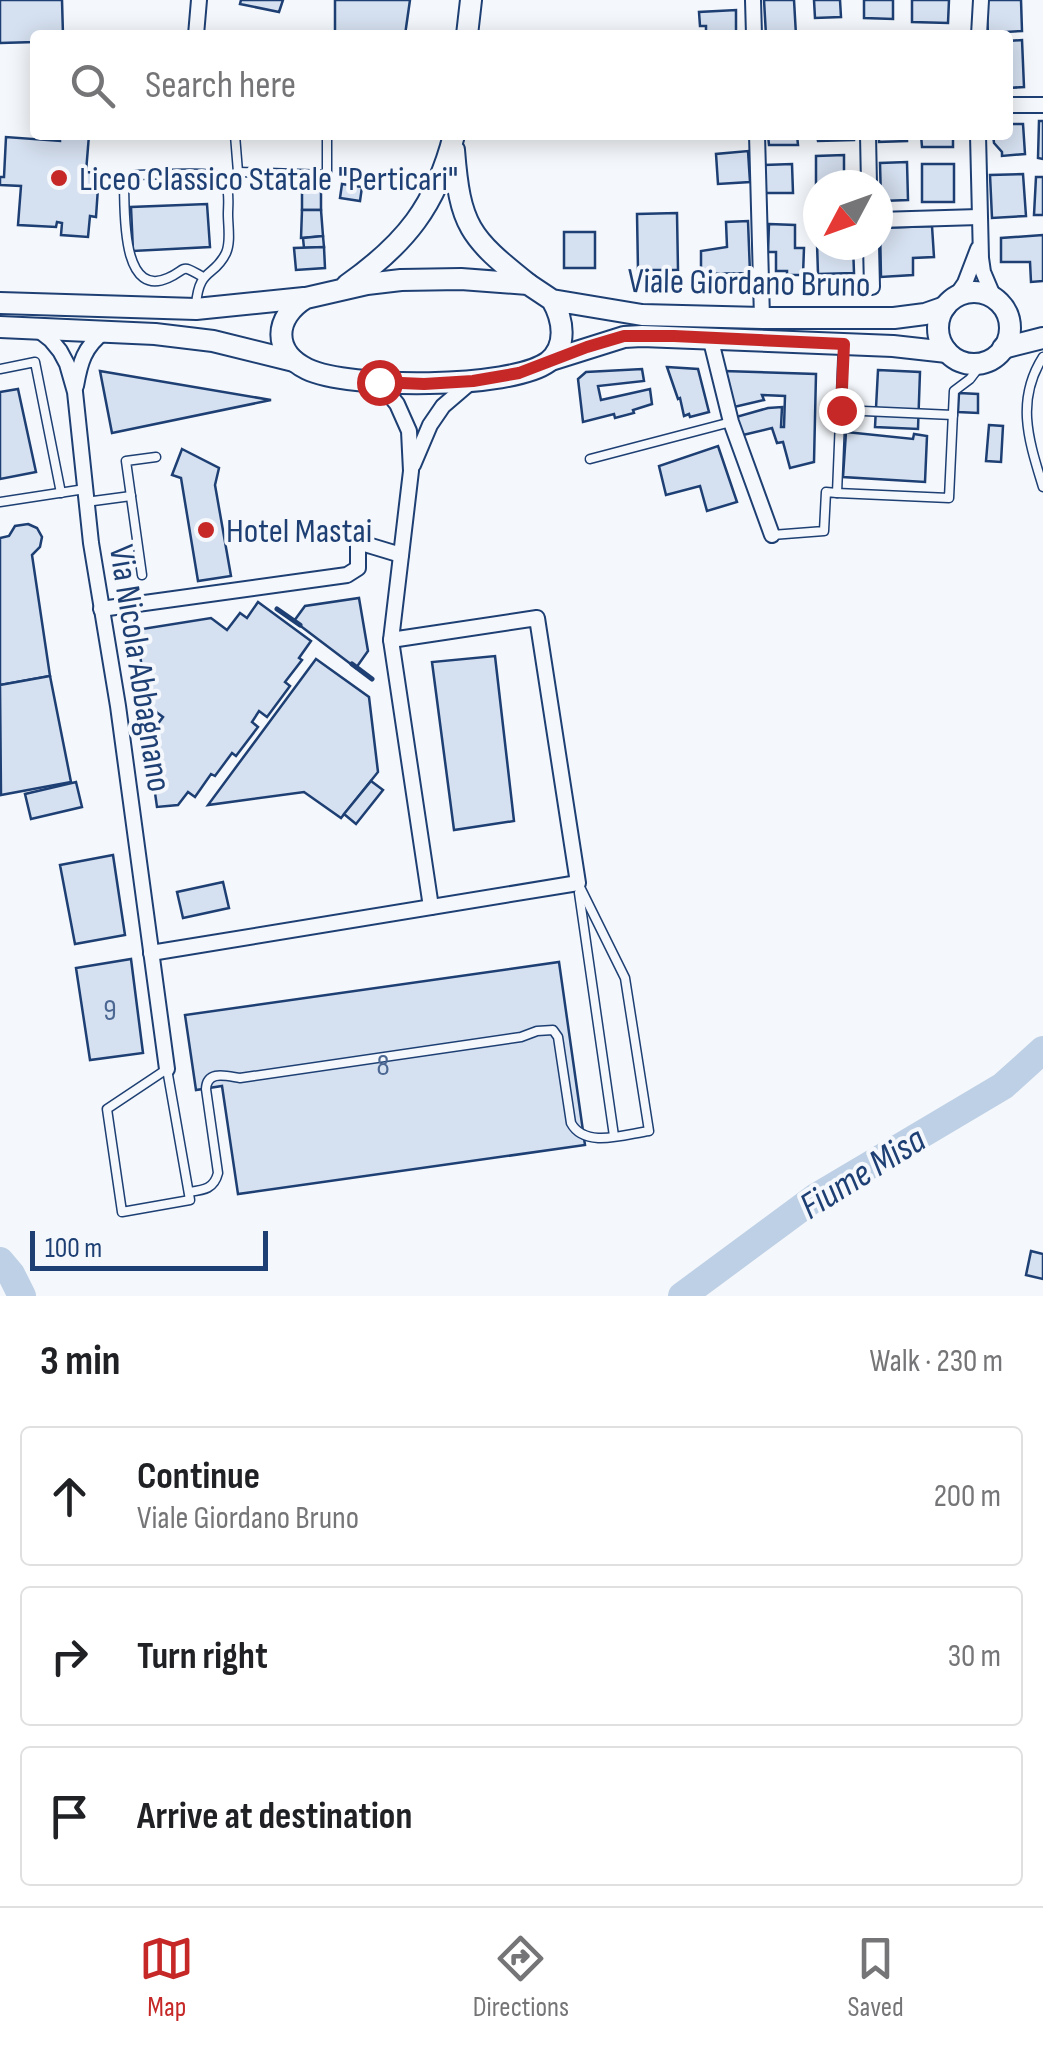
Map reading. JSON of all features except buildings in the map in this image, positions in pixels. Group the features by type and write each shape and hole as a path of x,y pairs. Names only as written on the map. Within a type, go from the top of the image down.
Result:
{"main road":[{"path":"468,30 471,0"},
{"path":"341,289 384,257 415,224 434,191 453,140"},
{"path":"454,140 458,195 465,219 485,248 528,284"},
{"name":"Viale Giordano Bruno","path":"0,304 196,308 306,298 400,280 528,284 552,300 642,315 894,318 925,314 951,302"},
{"path":"1001,306 1010,326 1004,348 994,357 964,362 948,352 938,330 940,318 951,302 976,292 1001,306 1043,330"},
{"path":"294,361 285,350 281,327 291,310 306,298"},
{"path":"551,360 562,329 560,313 552,300"},
{"name":"Viale Giordano Bruno","path":"0,327 155,334 212,341 294,361 316,373 424,384 519,373 624,336 710,337 948,352"},
{"path":"1004,348 1043,338"}],"street":[{"path":"196,30 199,0"},
{"path":"754,0 754,30"},
{"path":"980,30 981,0"},
{"path":"1013,105 1043,105"},
{"path":"757,140 762,318"},
{"path":"868,140 869,170"},
{"path":"978,140 983,272 1001,306"},
{"path":"893,220 979,217"},
{"path":"951,302 965,283 980,243"},
{"path":"871,260 872,287"},
{"name":"Via Nicola Abbagnano","path":"35,327 60,351 75,392 166,1069"},
{"name":"Via Nicola Abbagnano","path":"75,392 86,349 106,331"},
{"path":"710,337 732,422 772,535"},
{"path":"411,471 430,425 443,406 473,381"},
{"path":"379,382 397,404 408,431 411,471 391,640 431,908"},
{"path":"102,609 347,575 358,568 358,542 401,555"},
{"path":"151,953 578,884 538,618 391,640"}],"lane":[{"path":"228,192 238,172 235,140"},
{"path":"238,172 327,175 327,140"},
{"path":"196,308 197,289 203,276 223,258 229,246 228,192 224,183 214,174 128,178 124,186 128,254 133,266 152,280 170,278 180,269 188,268 203,276"},
{"path":"838,492 844,344"},
{"path":"1043,357 1029,386 1026,405 1028,432 1043,487"},
{"path":"0,368 36,362 61,492"},
{"path":"772,535 824,531 826,492 950,498 954,391 970,379 982,362"},
{"path":"841,410 953,415"},
{"path":"590,458 732,422"},
{"path":"142,575 126,462 156,457"},
{"path":"0,502 61,492 131,496"},
{"path":"578,884 614,1136"},
{"path":"189,1192 208,1189 218,1173 206,1089 211,1077 240,1078 521,1037 538,1030 553,1030 558,1037 574,1130 597,1138 650,1131 624,978 578,884"},
{"path":"166,1069 190,1200 122,1212 107,1109 166,1069"}],"waterway":[{"name":"Fiume Misa","path":"682,1296 816,1197 1003,1086 1043,1050"},
{"name":"Fiume Misa","path":"0,1261 22,1296"}],"wall":[{"path":"277,609 300,625"},
{"path":"352,664 372,679"}],"place":[{"name":"Liceo Classico Statale \"Perticari\"","path":"59,178"},
{"name":"Hotel Mastai","path":"206,530"}],"route":[{"path":"379,382 473,381 519,373 624,336 844,344 841,410"}]}
